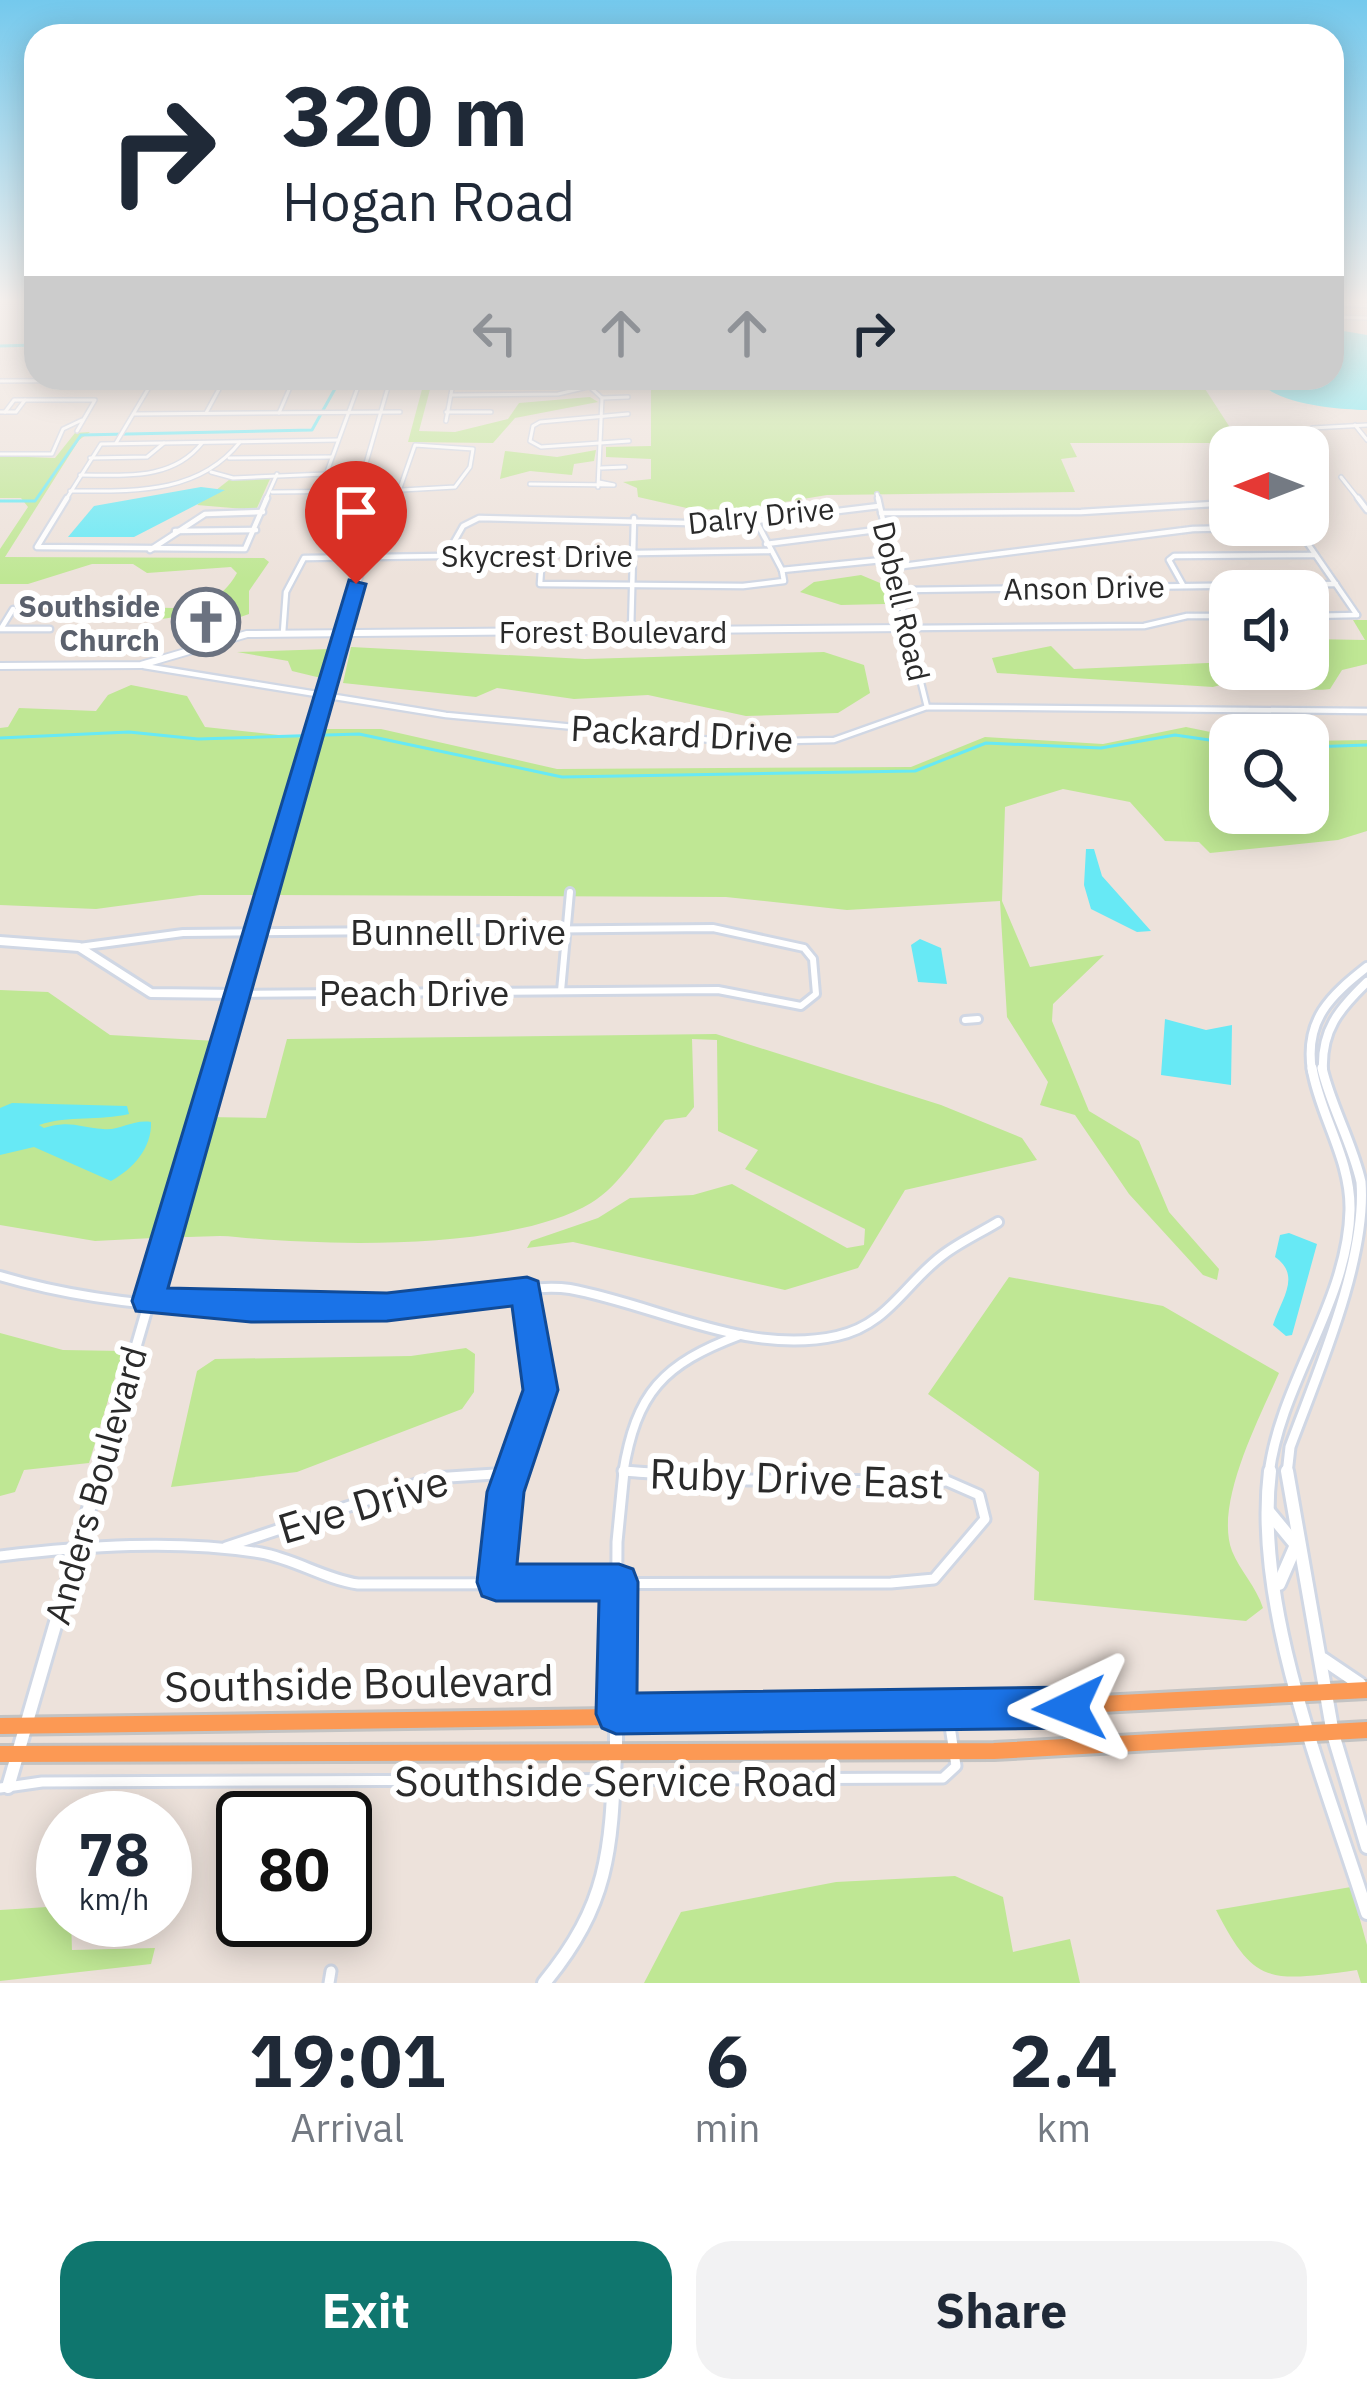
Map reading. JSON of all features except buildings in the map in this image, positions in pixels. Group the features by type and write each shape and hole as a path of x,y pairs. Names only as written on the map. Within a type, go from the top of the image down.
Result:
{"highway":[{"name":"Southside Boulevard","path":"0,1726 948,1712 1301,1696 1367,1688"},
{"name":"Southside Boulevard","path":"9,1754 954,1750 1367,1730"}],"street":[{"path":"116,442 145,394"},
{"path":"206,413 217,394"},
{"path":"279,413 287,394"},
{"path":"320,491 356,394"},
{"path":"358,491 387,394"},
{"path":"446,421 451,394 560,394"},
{"path":"597,394 602,398 628,398"},
{"path":"530,484 598,484 602,398"},
{"path":"2,412 16,412 25,400 95,400 77,431"},
{"path":"134,413 400,412"},
{"path":"446,412 491,412"},
{"path":"628,414 536,424 533,446 629,441"},
{"path":"0,454 52,454 63,429 85,418"},
{"path":"1355,425 1367,440"},
{"path":"1329,427 1367,425"},
{"path":"277,474 247,548 37,548 98,446 338,440"},
{"path":"70,491 142,490 209,472 229,458 240,442"},
{"path":"90,458 147,457 164,443"},
{"path":"80,475 163,470 192,457 202,443"},
{"path":"271,492 399,491 458,488 468,481 473,453 469,446 411,447 399,491"},
{"path":"229,458 332,457"},
{"path":"601,468 625,467"},
{"path":"209,472 240,478 326,474"},
{"path":"1341,476 1367,510"},
{"path":"1350,487 1367,487"},
{"name":"Anders Boulevard","path":"4,1788 9,1754 25,1726 380,491"},
{"name":"Dobell Road","path":"877,494 892,559 905,590 908,628 927,707"},
{"name":"Dalry Drive","path":"446,556 463,526 479,518 634,518 680,525 880,509 1081,512 1209,504"},
{"path":"150,550 173,531 218,512 262,512"},
{"path":"631,631 634,518"},
{"path":"542,555 540,584 747,586 784,581 756,520"},
{"name":"Skycrest Drive","path":"283,633 286,592 304,558 633,555 768,548 884,529"},
{"path":"895,567 1209,529"},
{"path":"173,531 256,530"},
{"path":"1309,546 1357,615 1329,616"},
{"path":"1183,586 1169,558 1315,555"},
{"path":"782,570 892,559"},
{"name":"Anson Drive","path":"905,590 1336,584"},
{"path":"0,629 13,609"},
{"name":"Forest Boulevard","path":"0,666 141,665 235,635 283,633 1144,626 1209,616"},
{"path":"0,629 50,628"},
{"name":"Packard Drive","path":"141,665 446,715 733,742 835,740 927,707 1367,711"},
{"path":"561,991 570,892"},
{"name":"Bunnell Drive","path":"79,946 169,934 724,929 804,948 812,956 814,976"},
{"name":"Peach Drive","path":"0,941 79,946 151,993 718,990 800,1006 815,998 814,976"},
{"path":"1367,967 1322,1007 1309,1041 1309,1075 1347,1174 1346,1232 1273,1443 1267,1510 1301,1696 1367,1913"},
{"path":"1367,982 1335,1013 1324,1039 1324,1076 1363,1173 1364,1239 1286,1469 1333,1734 1367,1847"},
{"path":"1322,1007 1335,1013"},
{"path":"965,1020 978,1019"},
{"path":"0,1276 73,1298 251,1308 398,1306 527,1290 578,1290 740,1335 817,1339 869,1325 902,1303 941,1256 998,1222"},
{"path":"1346,1232 1364,1239"},
{"path":"496,1582 510,1472 541,1390 527,1290"},
{"path":"544,1983 577,1947 599,1907 610,1871 623,1471 632,1420 652,1386 681,1361 740,1335"},
{"path":"1301,1360 1318,1367"},
{"name":"Ruby Drive East","path":"619,1582 928,1581 983,1525 984,1504 971,1488 947,1480 747,1480 623,1471"},
{"name":"Eve Drive","path":"217,1550 434,1478 510,1472"},
{"path":"1267,1510 1296,1545"},
{"path":"1278,1586 1296,1545"},
{"path":"0,1556 217,1550 268,1554 341,1582 619,1582"},
{"path":"1321,1656 1346,1679 1367,1688"},
{"path":"948,1712 954,1750"},
{"name":"Southside Service Road","path":"4,1788 42,1782 943,1778 953,1774 954,1750"}],"green space":[{"path":"421,394 429,394 419,431 455,432 508,419 519,403 590,397 598,402 515,418 493,443 408,442"},
{"path":"651,394 1208,394 1229,426 1209,426 1209,443 1070,443 1077,457 1061,459 1075,492 827,495 736,510 691,509 638,497 637,488 623,482 651,479 651,459 606,457 606,447 651,446"},
{"path":"90,432 79,440 5,557 264,558 269,562 249,591 249,614 229,621 201,611 161,619 161,612 141,611 137,619 127,619 115,610 99,615 54,614 71,603 93,600 171,608 196,605 219,595 237,573 231,567 147,573 133,564 92,564 28,584 0,584 0,549 28,507 21,498 0,498 0,456 55,458 75,433"},
{"path":"596,450 594,461 574,464 572,475 530,471 500,479 505,451 557,457"},
{"path":"270,479 256,510 197,505 229,480"},
{"path":"861,575 892,588 885,604 841,605 800,592 814,582"},
{"path":"1353,620 1367,620 1367,664 1342,670 1329,689 1329,639 1365,640"},
{"path":"1051,646 1074,669 1209,663 1209,687 997,673 992,658"},
{"path":"351,647 585,659 824,652 864,665 870,693 838,713 746,716 648,695 574,699 497,688 476,697 343,683"},
{"path":"330,649 321,678 292,671 288,661 237,652"},
{"path":"131,685 187,696 205,727 306,738 257,895 200,895 96,909 0,905 0,728 8,727 19,708 96,711 108,695"},
{"path":"1186,727 1209,732 1209,834 1329,834 1329,741 1367,740 1367,831 1338,840 1210,853 1199,842 1165,841 1130,802 1063,789 1005,807 1002,901 1030,967 1104,955 1053,1004 1052,1021 1089,1111 1139,1141 1169,1212 1219,1269 1217,1280 1203,1275 1129,1194 1075,1115 1040,1105 1048,1082 1007,1017 1000,901 847,910 726,897 275,895 324,729 381,729 557,769 911,767 985,737 1103,744"},
{"path":"0,990 48,992 110,1035 216,1041 153,1238 95,1241 0,1225"},
{"path":"716,1034 941,1105 1022,1138 1037,1160 905,1190 858,1268 785,1290 573,1242 527,1248 531,1241 598,1218 630,1198 693,1195 732,1184 847,1248 864,1245 865,1229 745,1169 758,1150 718,1131 717,1040 692,1039 694,1107 686,1117 665,1120 602,1196 556,1219 514,1230 418,1241 172,1236 205,1117 266,1118 287,1039"},
{"path":"1009,1277 1163,1306 1279,1373 1242,1460 1229,1509 1232,1551 1263,1608 1246,1621 1034,1600 1039,1472 928,1394"},
{"path":"0,1333 63,1350 123,1351 89,1463 24,1470 15,1492 0,1496"},
{"path":"466,1348 475,1354 474,1392 462,1409 297,1472 171,1487 197,1371 215,1359 411,1356"},
{"path":"955,1876 1003,1897 1013,1952 1070,1939 1080,1983 644,1983 681,1912 836,1882"},
{"path":"1351,1887 1367,1945 1367,1983 1361,1983 1357,1970 1302,1976 1267,1972 1241,1952 1216,1910"},
{"path":"36,1908 36,1947 155,1948 151,1964 0,1981 0,1910"}],"water":[{"path":"1277,394 1367,394 1367,410 1323,407"},
{"path":"201,487 225,490 134,537 68,537 94,506"},
{"path":"1086,849 1094,849 1102,876 1151,931 1137,932 1091,909 1084,885"},
{"path":"920,939 941,948 947,984 918,982 911,945"},
{"path":"1165,1019 1206,1030 1232,1025 1231,1085 1161,1075"},
{"path":"12,1103 127,1106 129,1114 39,1125 109,1129 151,1122 150,1132 140,1157 111,1181 34,1147 0,1155 0,1108"},
{"path":"1289,1233 1317,1244 1292,1335 1286,1336 1273,1325 1288,1280 1275,1257 1280,1235"}],"waterway":[{"path":"0,501 35,501 81,435 312,430 332,394"},
{"path":"0,738 129,732 198,739 359,734 562,777 915,771 986,743 1101,748 1175,735 1209,740"},
{"path":"1329,746 1367,745"}],"place":[{"name":"Southside Church","path":"206,622"}],"route":[{"path":"356,584 148,1301 206,1301 251,1308 387,1307 527,1290 541,1390 505,1492 496,1582 619,1582 616,1714 1070,1708"}]}
